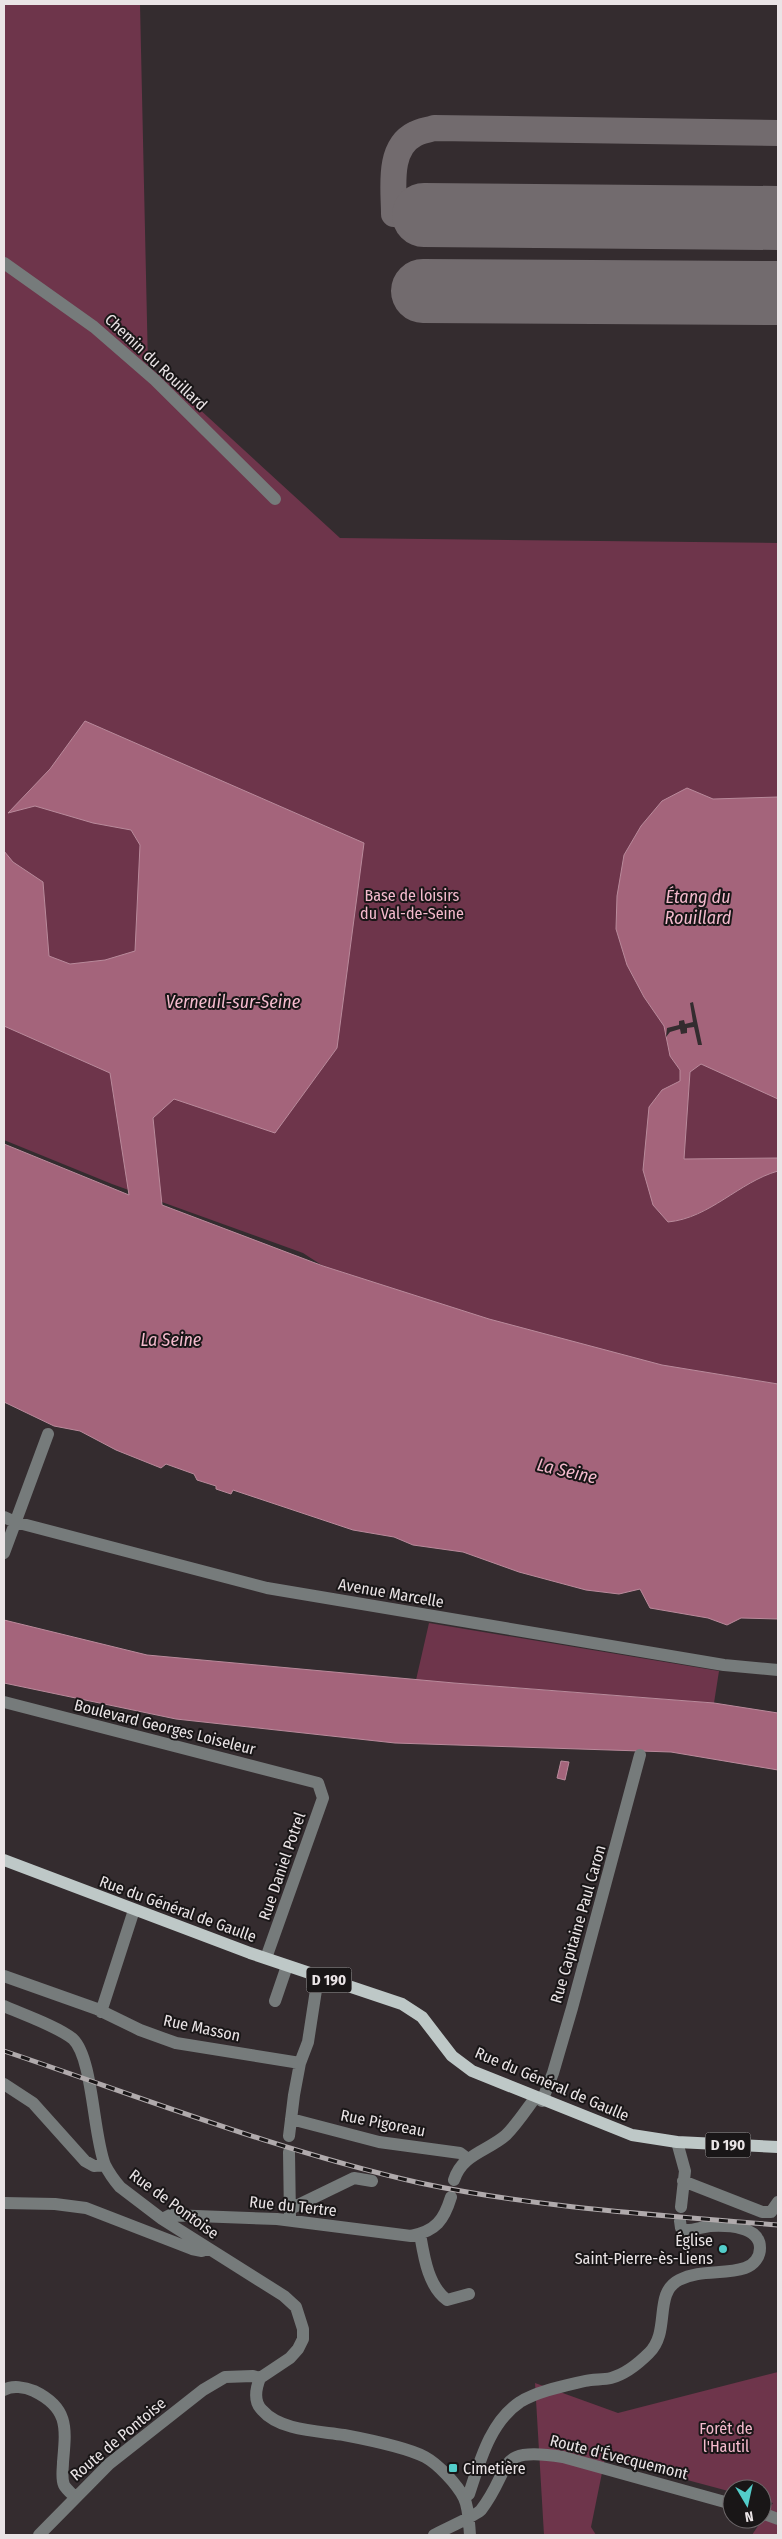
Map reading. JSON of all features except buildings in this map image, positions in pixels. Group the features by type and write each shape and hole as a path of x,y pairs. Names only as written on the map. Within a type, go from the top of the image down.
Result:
{"main road":[{"name":"Rue du Général de Gaulle","path":"4,1860 287,1966 402,2004 422,2017 452,2056 472,2071 632,2135 677,2142 778,2147"}],"street":[{"name":"Chemin du Rouillard","path":"4,263 101,332 155,380 275,499"},
{"path":"4,1553 9,1520 48,1434"},
{"name":"Avenue Marcelle","path":"9,1520 267,1588 695,1660 778,1670"},
{"name":"Boulevard Georges Loiseleur","path":"4,1702 318,1783"},
{"name":"Rue Capitaine Paul Caron","path":"539,2099 553,2073 640,1755"},
{"name":"Rue Daniel Potrel","path":"266,1958 323,1798 318,1783"},
{"path":"101,2012 134,1910"},
{"path":"275,2001 287,1966"},
{"name":"Rue Masson","path":"4,1976 101,2012 140,2030 176,2043 300,2063"},
{"path":"289,2136 300,2063 308,2042 318,1976"},
{"name":"Rue de Pontoise","path":"4,2006 68,2036 75,2042 82,2054 105,2165 120,2187 162,2219 284,2296 296,2307 301,2318 303,2339 298,2350 290,2358 260,2378"},
{"path":"4,2084 33,2104 85,2161 94,2166 105,2165"},
{"path":"454,2180 458,2169 468,2159 505,2135 539,2099"},
{"name":"Rue Pigoreau","path":"291,2119 379,2142 460,2153 468,2159"},
{"path":"677,2142 685,2171 681,2207"},
{"path":"289,2152 290,2215 354,2178 372,2182"},
{"path":"683,2181 762,2212 772,2212 778,2202"},
{"path":"451,2197 440,2223 420,2234 424,2260 438,2293 447,2300 470,2294"},
{"path":"4,2203 86,2208 192,2249 202,2251 207,2249"},
{"name":"Rue du Tertre","path":"162,2219 170,2216 290,2215 399,2235 420,2234"},
{"path":"464,2498 470,2494 489,2438 519,2403 532,2396 587,2381 611,2378 628,2371 656,2347 662,2331 665,2292 670,2286 687,2276 746,2268 757,2260 760,2247 759,2241 752,2232 735,2227 710,2226 684,2230 681,2228 680,2221"},
{"name":"Route de Pontoise","path":"39,2535 116,2458 203,2390 225,2377 253,2376 260,2378"},
{"path":"260,2378 256,2389 256,2399 261,2409 273,2419 299,2428 346,2436 425,2457 441,2470 464,2498 470,2535"},
{"path":"4,2390 10,2387 29,2389 46,2397 57,2408 64,2421 62,2474 64,2485 75,2497"},
{"name":"Route d'Évecquemont","path":"434,2535 481,2511 506,2464 518,2456 537,2453 563,2457 722,2501"}],"green space":[{"name":"Base de loisirs du Val-de-Seine","path":"4,4 140,4 148,366 173,385 340,538 778,543 778,1384 598,1356 323,1266 303,1253 112,1184 4,1140"},
{"path":"429,1623 719,1671 714,1703 416,1680"},
{"name":"Forêt de l'Hautil","path":"778,2372 778,2535 752,2535 756,2529 772,2529 772,2479 722,2479 722,2489 605,2458 591,2527 596,2535 544,2535 535,2383 618,2413"}],"water":[{"name":"La Seine","path":"85,721 364,843 337,1048 275,1133 174,1099 153,1118 162,1205 323,1266 489,1319 662,1365 778,1384 778,1619 741,1618 727,1625 708,1618 650,1608 640,1589 619,1594 586,1590 519,1572 463,1552 413,1545 394,1537 353,1530 233,1490 231,1494 216,1489 216,1486 197,1480 194,1474 166,1464 161,1468 116,1450 80,1431 54,1426 4,1402 4,1144 129,1195 110,1073 4,1026 4,851 13,862 43,882 49,956 70,964 105,960 135,951 140,845 131,830 93,823 35,806 8,813 50,769"},
{"name":"Étang du Rouillard","path":"687,788 713,799 778,797 778,1099 701,1064 690,1072 684,1159 778,1158 778,1171 750,1183 697,1214 668,1222 653,1205 643,1170 649,1107 662,1090 680,1081 680,1070 670,1056 664,1026 644,997 627,965 616,929 617,896 624,855 641,826 662,801"},
{"path":"4,1620 147,1655 454,1683 714,1703 778,1713 778,1770 671,1752 395,1743 176,1719 4,1683"},
{"path":"561,1761 569,1762 565,1780 557,1778"}],"pier":[{"path":"693,1002 702,1045 698,1045 694,1027 687,1028 687,1033 681,1034 680,1029 670,1032 666,1037 667,1028 679,1025 679,1021 684,1020 685,1024 693,1022 690,1003"}],"taxiway":[{"path":"424,215 394,214 394,170 396,159 406,140 417,133 434,128 778,133"}],"runway":[{"path":"424,215 778,218"},
{"path":"423,291 778,293"}],"railway":[{"path":"4,2051 262,2139 367,2170 420,2183 464,2192 554,2205 778,2225"}],"place":[{"name":"Église Saint-Pierre-ès-Liens","path":"723,2249"},
{"name":"Cimetière","path":"453,2468"}],"water label":[{"name":"Verneuil-sur-Seine","path":"233,1002"}]}
